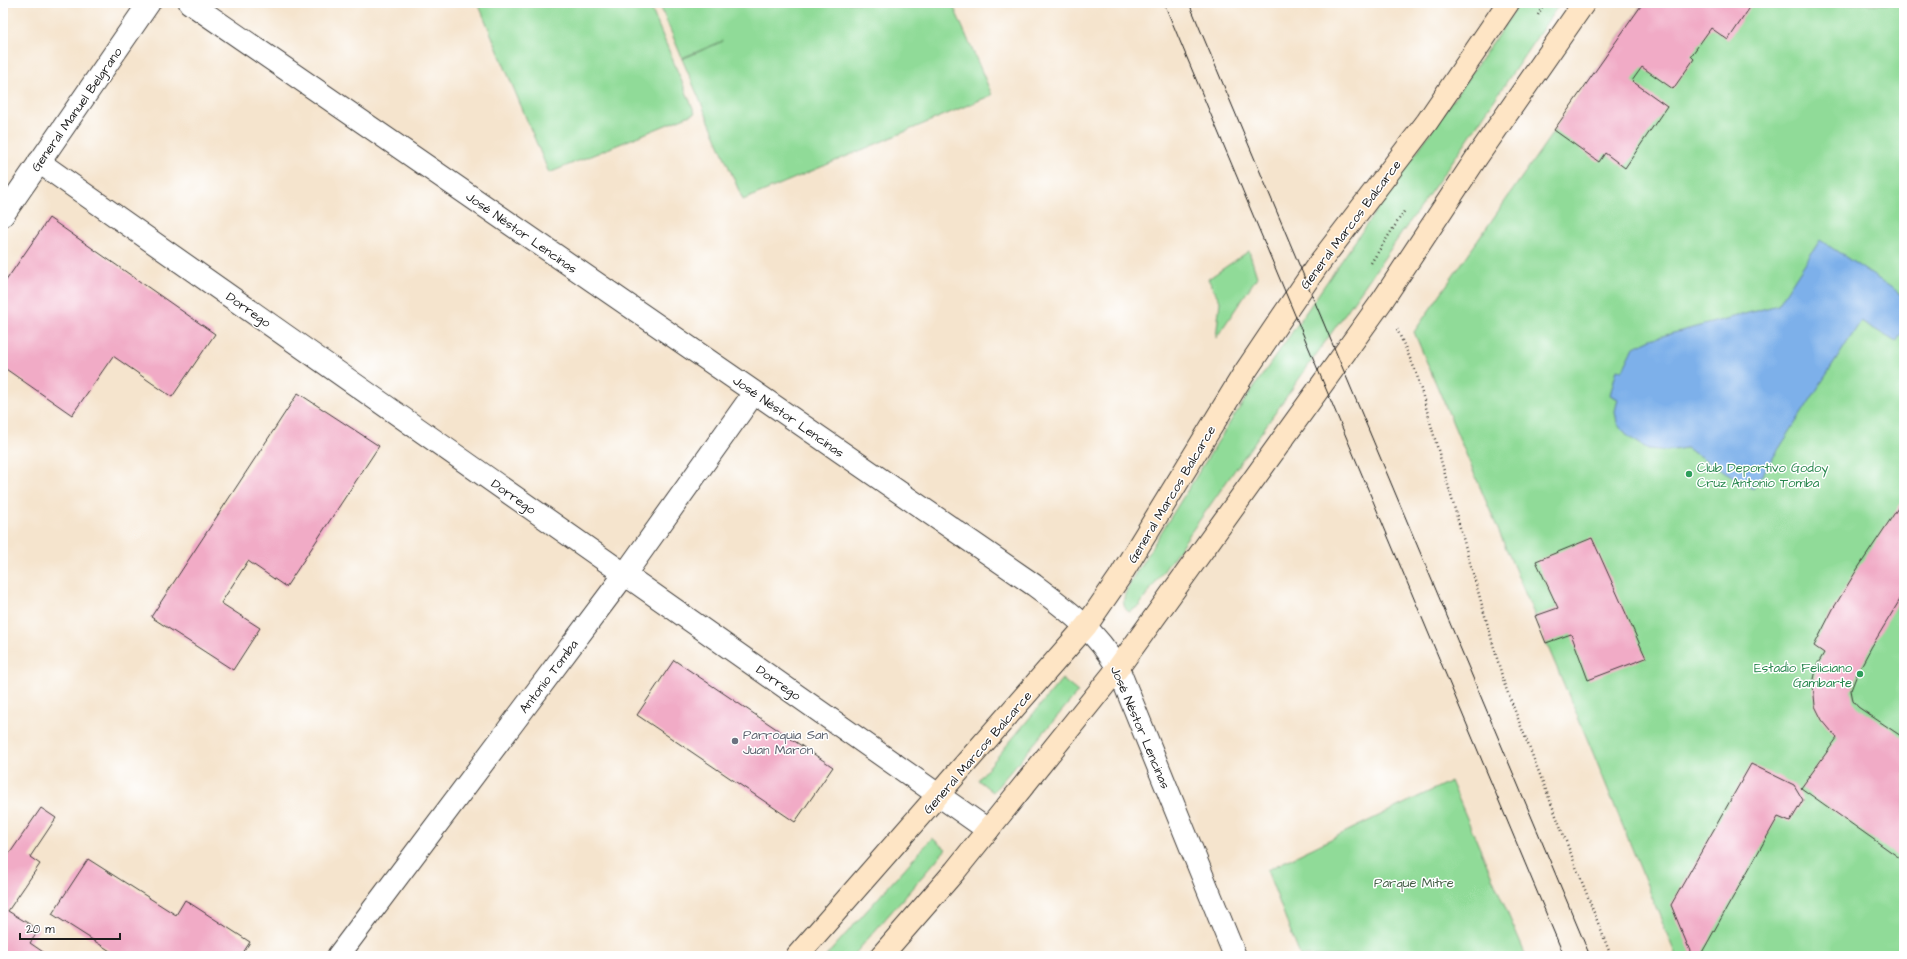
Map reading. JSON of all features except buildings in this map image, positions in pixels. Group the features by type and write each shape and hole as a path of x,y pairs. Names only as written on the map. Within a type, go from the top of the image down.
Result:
{"main road":[{"name":"General Marcos Balcarce","path":"798,956 1086,626 1119,578 1243,375 1280,320 1317,266 1426,122 1508,3"},
{"path":"881,956 988,830 1118,668 1382,301 1477,157 1584,3"}],"street":[{"name":"General Manuel Belgrano","path":"3,215 149,3"},
{"name":"José Néstor Lencinas","path":"190,3 217,20 754,393 1034,585 1086,626 1104,646 1118,668 1235,956"},
{"name":"Dorrego","path":"39,162 988,830"},
{"name":"Antonio Tomba","path":"338,956 625,574 754,393"}],"path":[{"path":"1535,22 1544,3"},
{"path":"1408,205 1373,257 1368,275 1406,347 1416,372 1504,684 1610,956"}],"green space":[{"path":"478,3 649,3 695,113 549,173"},
{"path":"659,3 952,3 992,95 743,200 682,59 723,41 682,58"},
{"path":"1520,3 1560,3 1461,149 1139,606 1129,612 1125,608 1124,604 1127,588 1234,416"},
{"name":"Club Deportivo Godoy Cruz Antonio Tomba","path":"1643,3 1904,4 1904,956 1676,956 1591,748 1414,332"},
{"path":"1249,251 1257,277 1216,338 1220,301 1208,279"},
{"path":"1062,679 1078,692 993,792 978,780"},
{"name":"Parque Mitre","path":"1451,781 1526,956 1300,956 1267,870"},
{"path":"932,838 946,849 853,956 826,956"}],"water":[{"path":"1820,240 1904,296 1904,330 1896,342 1861,321 1753,489 1686,448 1667,451 1648,449 1629,437 1617,423 1615,411 1618,399 1610,395 1617,369 1623,370 1634,347 1651,339 1778,305"}],"tram line":[{"path":"1164,3 1564,956"},
{"path":"1189,3 1590,956"}],"place":[{"name":"Club Deportivo Godoy Cruz Antonio Tomba","path":"1689,474"},
{"name":"Estadio Feliciano Gambarte","path":"1860,674"},
{"name":"Parroquia San Juan Maron","path":"735,741"}]}
